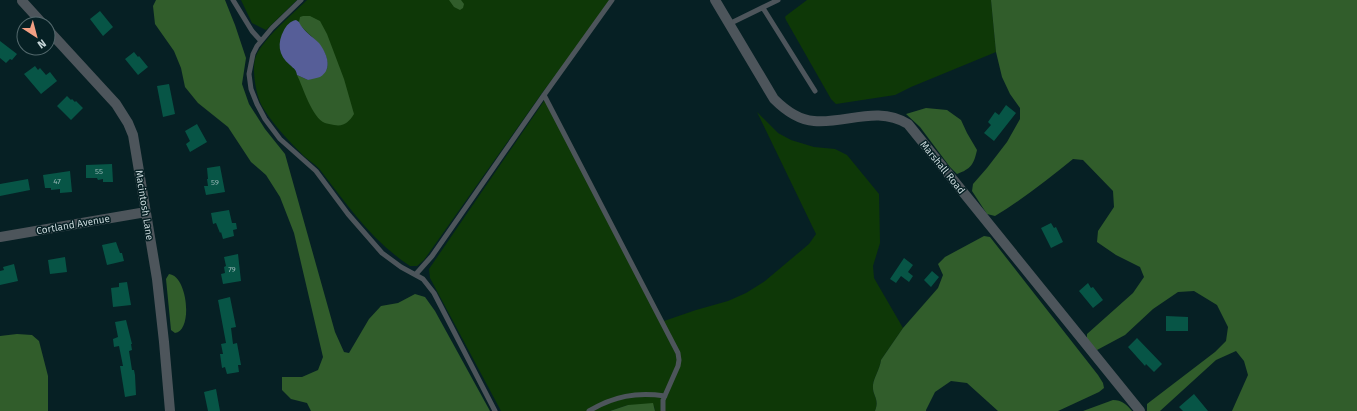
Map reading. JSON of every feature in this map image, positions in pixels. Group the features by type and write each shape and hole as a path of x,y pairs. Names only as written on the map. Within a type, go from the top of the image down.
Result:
{"street":[{"name":"Marshall Road","path":"715,0 774,99 784,109 797,116 812,121 885,115 900,119 908,124 1140,411"},
{"path":"22,1 36,16"},
{"name":"Macintosh Lane","path":"56,39 116,104 128,123 136,147 157,279 170,411"},
{"name":"Cortland Avenue","path":"0,237 146,212"}],"lane":[{"path":"233,0 260,41"},
{"path":"301,0 260,41 253,54 249,74 251,89 257,104 265,119 280,140 316,171 348,214 382,253 400,268 416,274 424,279 431,288 495,411"},
{"path":"416,274 432,256 612,0"},
{"path":"729,24 778,0"},
{"path":"763,8 815,91"},
{"path":"544,95 678,353 678,366 663,400 663,411"},
{"path":"589,411 611,400 632,394 665,396"}],"green space":[{"path":"156,0 225,0 246,58 242,84 249,104 265,129 285,154 335,332 344,352 349,353 369,319 381,306 398,303 415,294 425,297 435,311 490,411 311,411 307,403 291,399 282,390 282,377 302,377 318,370 323,357 294,233 280,197 266,175 251,162 228,127 198,103 185,87 181,68 174,51 155,24 153,6"},
{"path":"241,0 297,0 266,30 252,23"},
{"path":"307,0 612,0 542,93 424,260 417,266 410,266 384,246 361,222 319,169 280,131 262,106 258,96 255,83 254,64 258,52 270,36"},
{"path":"449,0 461,0 464,4 463,8 460,10 454,7"},
{"path":"807,0 991,0 996,52 895,95 836,104 831,99 785,17"},
{"path":"991,0 1357,0 1357,411 1232,411 1248,375 1244,361 1236,351 1216,360 1160,411 1147,411 1147,404 1215,352 1226,341 1228,327 1217,305 1194,291 1178,292 1153,309 1125,335 1097,350 1087,340 1087,334 1133,293 1144,277 1140,267 1116,255 1097,242 1098,231 1114,207 1113,191 1083,160 1073,159 1035,189 995,216 987,214 972,191 973,184 1007,142 1020,119 1020,108 1010,94 1002,77 996,52"},
{"path":"310,16 320,21 327,34 344,79 354,114 348,122 343,125 334,125 320,120 308,102 297,75 308,80 327,69 326,56 323,50 300,25 300,17"},
{"path":"546,98 664,321 728,301 746,293 765,281 809,244 816,234 757,112 778,133 791,140 814,147 835,149 847,155 879,194 880,243 873,266 874,278 903,328 881,360 873,385 877,403 875,411 655,411 654,406 628,405 610,411 501,411 430,278 429,269"},
{"path":"926,108 947,110 961,120 977,150 975,159 969,168 957,174 920,127 906,114"},
{"path":"984,236 990,237 1098,375 1104,388 1099,392 1058,411 998,411 967,383 951,381 935,392 926,411 875,411 877,403 873,385 881,360 903,328 938,288 943,275 938,264 945,257"},
{"path":"169,274 175,277 180,284 184,293 186,304 184,323 181,330 175,333 171,330 166,279"},
{"path":"17,334 32,335 39,341 48,376 48,411 0,411 0,336"},
{"path":"1113,400 1124,403 1132,411 1083,411"},
{"path":"653,403 655,411 610,411 628,405"}],"water":[{"path":"296,20 305,31 319,43 324,51 328,65 327,70 320,77 308,80 297,75 295,70 286,61 281,53 280,40 285,28 292,21"}],"building":[{"path":"100,11 113,27 103,36 90,19"},
{"path":"0,41 16,53 16,55 12,60 10,59 6,63 0,58"},
{"path":"134,52 148,67 138,75 125,59"},
{"path":"35,66 38,70 40,68 46,75 50,72 57,81 41,94 24,74"},
{"path":"169,84 175,114 163,117 157,86"},
{"path":"67,96 71,100 76,101 83,108 71,120 57,106"},
{"path":"1006,105 1016,113 994,141 984,133 991,125 988,122 995,112 999,115"},
{"path":"197,124 207,142 190,152 186,144 190,141 185,131"},
{"path":"112,164 113,182 103,182 103,179 98,180 97,178 86,178 86,165"},
{"path":"220,166 225,192 206,195 204,186 208,186 207,168"},
{"path":"70,171 72,192 60,193 60,189 51,190 51,188 45,188 43,175"},
{"path":"28,179 30,190 0,196 0,184"},
{"path":"229,210 232,223 236,223 237,229 233,230 234,236 223,239 216,223 213,224 211,213"},
{"path":"1051,223 1054,228 1056,227 1063,242 1051,248 1041,228"},
{"path":"116,242 120,253 122,253 124,261 107,265 102,245"},
{"path":"238,254 241,281 223,284 221,274 225,273 224,267 226,266 224,257"},
{"path":"65,257 67,272 50,274 48,260"},
{"path":"904,258 913,265 908,272 913,276 909,282 901,276 896,283 890,279"},
{"path":"14,264 18,281 0,285 0,271 4,270 3,267"},
{"path":"932,271 939,277 931,287 924,280"},
{"path":"127,282 131,305 113,307 111,288 119,287 119,283"},
{"path":"1088,283 1103,300 1093,308 1079,291"},
{"path":"230,297 236,327 231,328 233,344 237,343 241,365 238,365 239,372 227,374 225,367 222,368 220,354 223,354 221,344 226,343 218,300"},
{"path":"1166,316 1188,317 1188,331 1166,331"},
{"path":"126,320 132,344 132,350 129,351 132,370 134,370 135,375 136,395 125,397 120,366 123,366 119,346 114,347 113,339 118,337 115,322"},
{"path":"1137,338 1162,364 1154,372 1146,364 1145,366 1128,347"},
{"path":"216,389 220,411 208,411 204,392"},
{"path":"1194,394 1208,411 1183,411 1179,407"}]}
